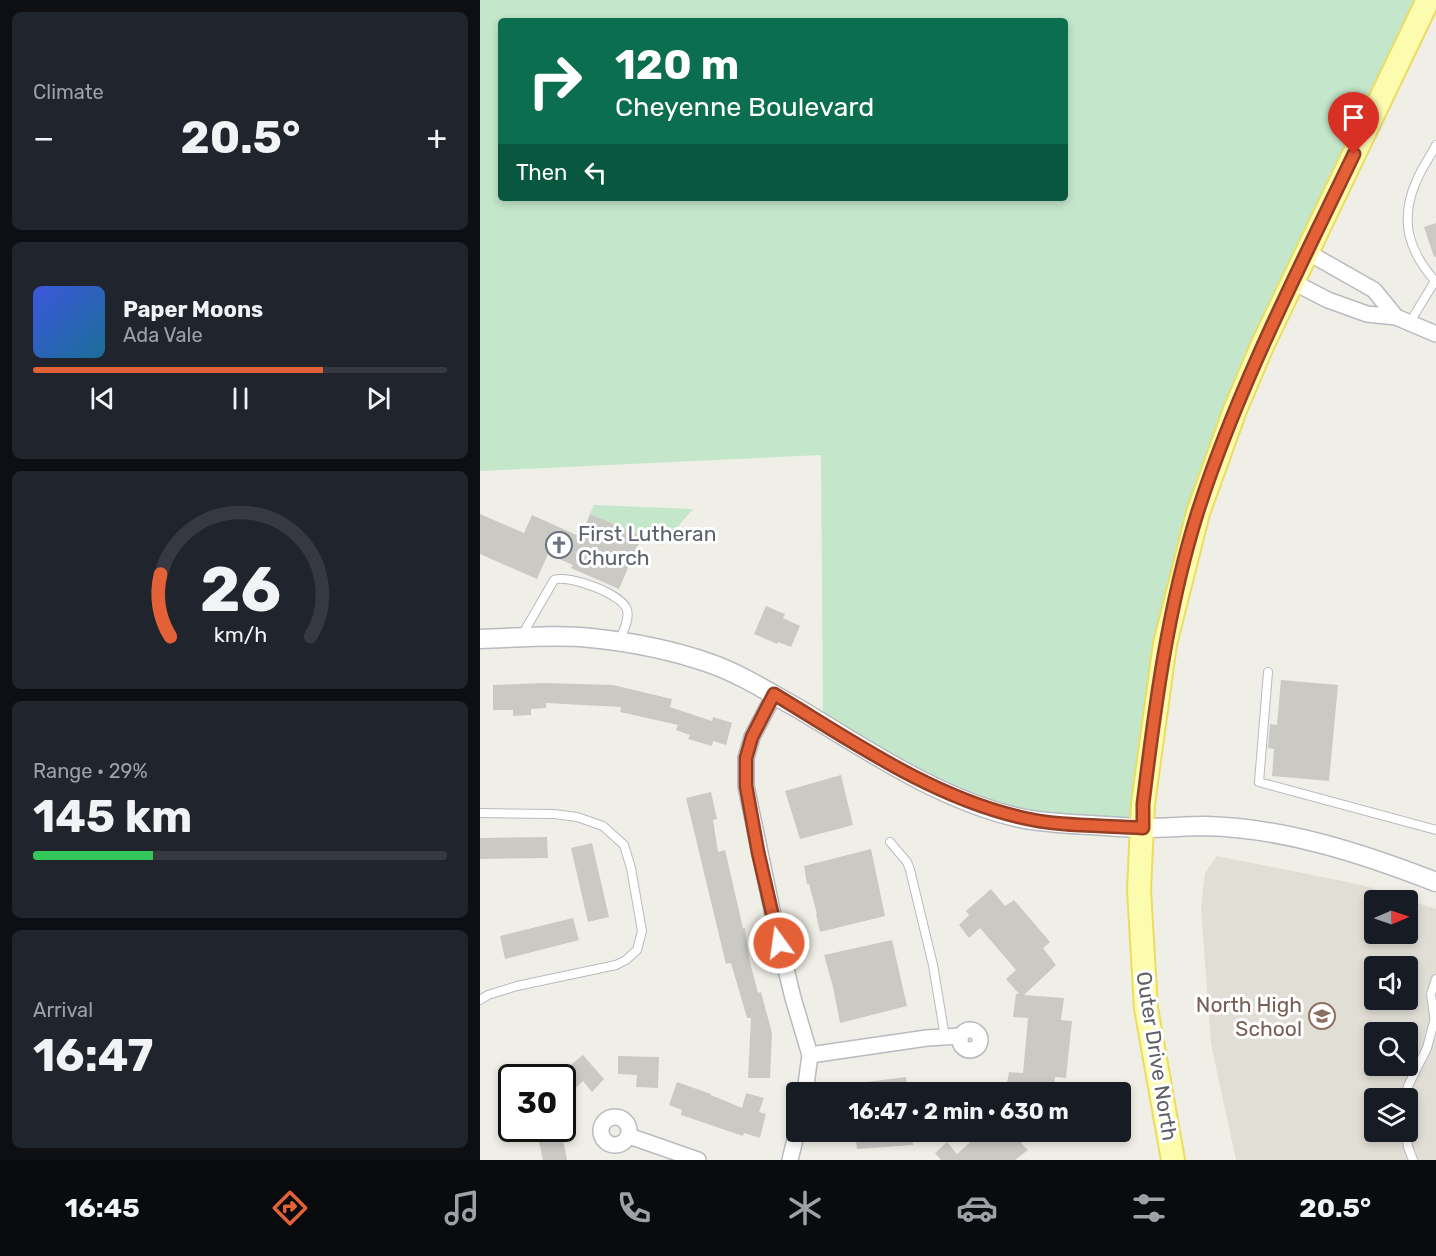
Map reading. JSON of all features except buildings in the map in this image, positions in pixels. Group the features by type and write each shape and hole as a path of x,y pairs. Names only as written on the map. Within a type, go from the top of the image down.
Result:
{"main road":[{"name":"Outer Drive North","path":"1173,1160 1146,1008 1139,890 1143,804 1165,644 1198,513 1235,410 1263,344 1428,0"}],"street":[{"path":"1307,252 1374,290 1403,319"},
{"path":"1293,282 1328,300 1367,314 1403,319 1435,330"},
{"path":"480,639 588,638 620,642 710,663 754,683 943,791 1020,818 1055,824 1143,828 1206,826 1284,836 1391,864 1436,882"},
{"path":"774,694 752,737 746,758 746,786 775,924 810,1055 806,1082"},
{"path":"810,1055 953,1036"},
{"path":"628,1136 699,1160"},
{"path":"790,1160 794,1142"}],"lane":[{"path":"1403,319 1435,282 1414,249 1406,227 1407,206 1416,182 1436,145"},
{"path":"520,638 554,580 565,577 614,595 623,604 627,609 627,618 620,642"},
{"path":"1268,672 1259,782 1436,830"},
{"path":"480,813 554,814 603,826 624,845 631,868 642,931 636,950 626,960 616,965 517,986 488,995 480,1000"},
{"path":"890,842 907,862 910,870 953,1036"},
{"path":"1408,1088 1427,1048 1435,1015 1431,994 1436,979"},
{"path":"1407,1142 1413,1160"}],"shaded area":[{"name":"North High School","path":"1217,856 1377,890 1364,890 1364,944 1418,944 1418,903 1436,909 1436,1160 1236,1160 1211,1044 1201,908 1205,873"}],"green space":[{"path":"480,0 1426,0 1209,470 1138,823 1058,817 1001,805 939,781 823,714 821,455 480,471"},
{"path":"594,505 693,509 662,545 590,514"}],"place":[{"name":"First Lutheran Church","path":"559,545"},
{"name":"North High School","path":"1322,1016"}],"route":[{"path":"779,943 758,852 746,786 746,758 752,737 774,694 943,791 989,809 1020,818 1055,824 1143,828 1143,804 1165,644 1198,513 1217,456 1263,344 1354,154"}]}
